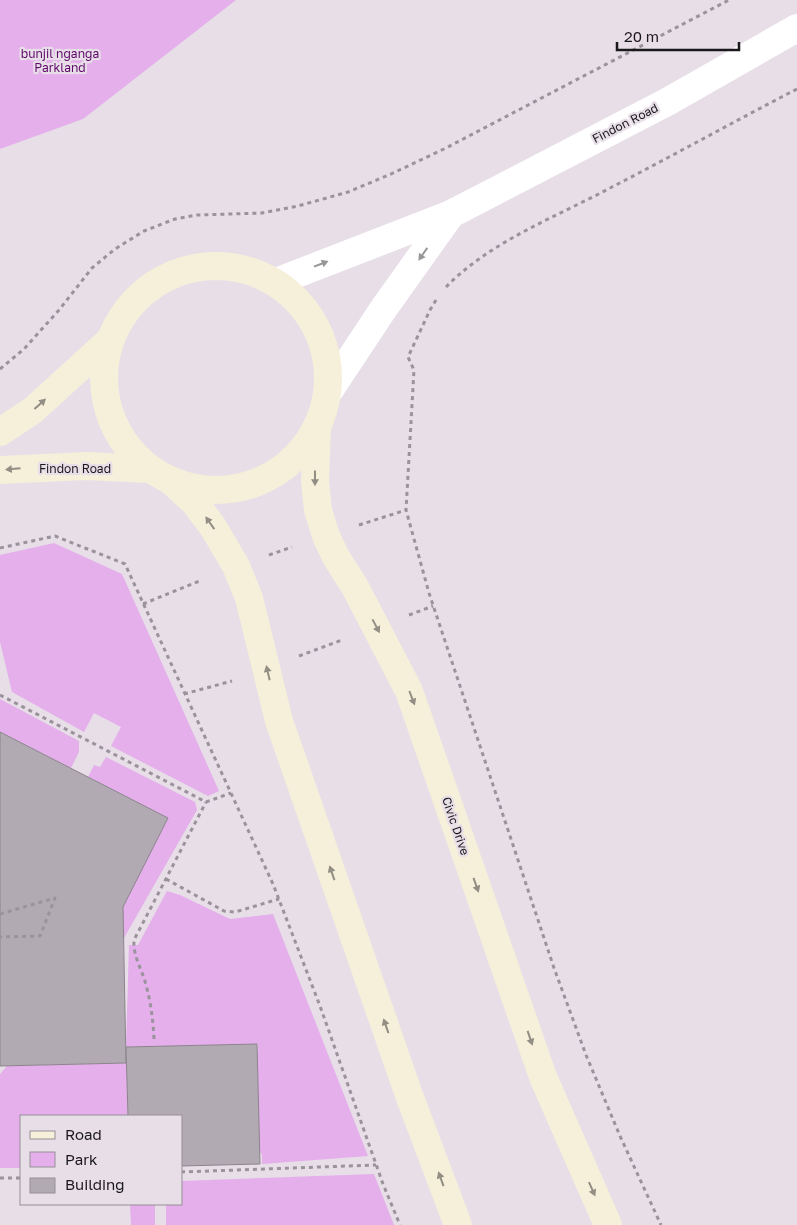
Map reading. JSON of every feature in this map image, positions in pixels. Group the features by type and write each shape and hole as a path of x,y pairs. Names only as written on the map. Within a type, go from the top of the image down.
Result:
{"main road":[{"path":"317,430 329,391 328,359 318,328 300,302 276,282 242,268 206,265 170,274 144,290 123,313 109,341 103,376 108,412 124,444 195,503 213,527 236,566 249,598 279,721 409,1095 458,1225"},
{"path":"0,432 32,411 109,341"},
{"name":"Findon Road","path":"0,470 87,466 160,475 204,490 238,488 270,477 297,456 317,430"},
{"name":"Civic Drive","path":"317,430 315,481 318,510 326,536 409,691 543,1077 608,1225"}],"street":[{"name":"Findon Road","path":"276,282 451,214 667,102 797,28"},
{"name":"Findon Road","path":"329,391 384,308 451,214"}],"path":[{"path":"0,369 24,349 60,310 92,268 115,249 144,231 175,219 197,215 262,213 298,206 348,192 444,149 729,0"},
{"path":"661,1225 620,1136 586,1055 554,968 433,606 406,510 414,370 408,357 430,310 446,286 471,264 513,238 797,89"},
{"path":"143,604 236,566 406,510"},
{"path":"0,547 55,536 125,564 279,899 320,1006 376,1165 400,1225"},
{"path":"184,694 235,680 433,606"},
{"path":"0,695 206,802"},
{"path":"154,1039 149,996 145,978 134,949 134,940 206,802 230,794"},
{"path":"166,879 224,911 235,912 279,899"},
{"path":"0,914 56,898 40,936 0,937"},
{"path":"182,1172 376,1165"},
{"path":"0,1178 20,1178"}],"green space":[{"name":"bunjil nganga Parkland","path":"0,0 236,0 83,119 0,149"},
{"path":"54,543 122,574 219,791 208,796 111,746 121,727 94,713 84,732 12,692 0,642 0,555"},
{"path":"0,699 79,741 79,752 71,768 0,732"},
{"path":"106,757 195,802 197,810 124,938 107,938 168,818 88,777 94,765 100,767"},
{"path":"167,891 180,895 230,919 273,914 368,1156 262,1164 262,1155 259,1150 258,1044 126,1047 129,945 138,945"},
{"path":"127,1063 128,1115 20,1115 20,1168 0,1168 0,1074 7,1066"},
{"path":"374,1174 394,1225 166,1225 166,1205 182,1205 182,1181"},
{"path":"130,1205 155,1205 155,1225 131,1225"}],"building":[{"path":"0,732 168,818 123,907 126,1063 0,1066"},
{"path":"257,1044 260,1164 182,1166 182,1115 128,1115 126,1047"}]}
